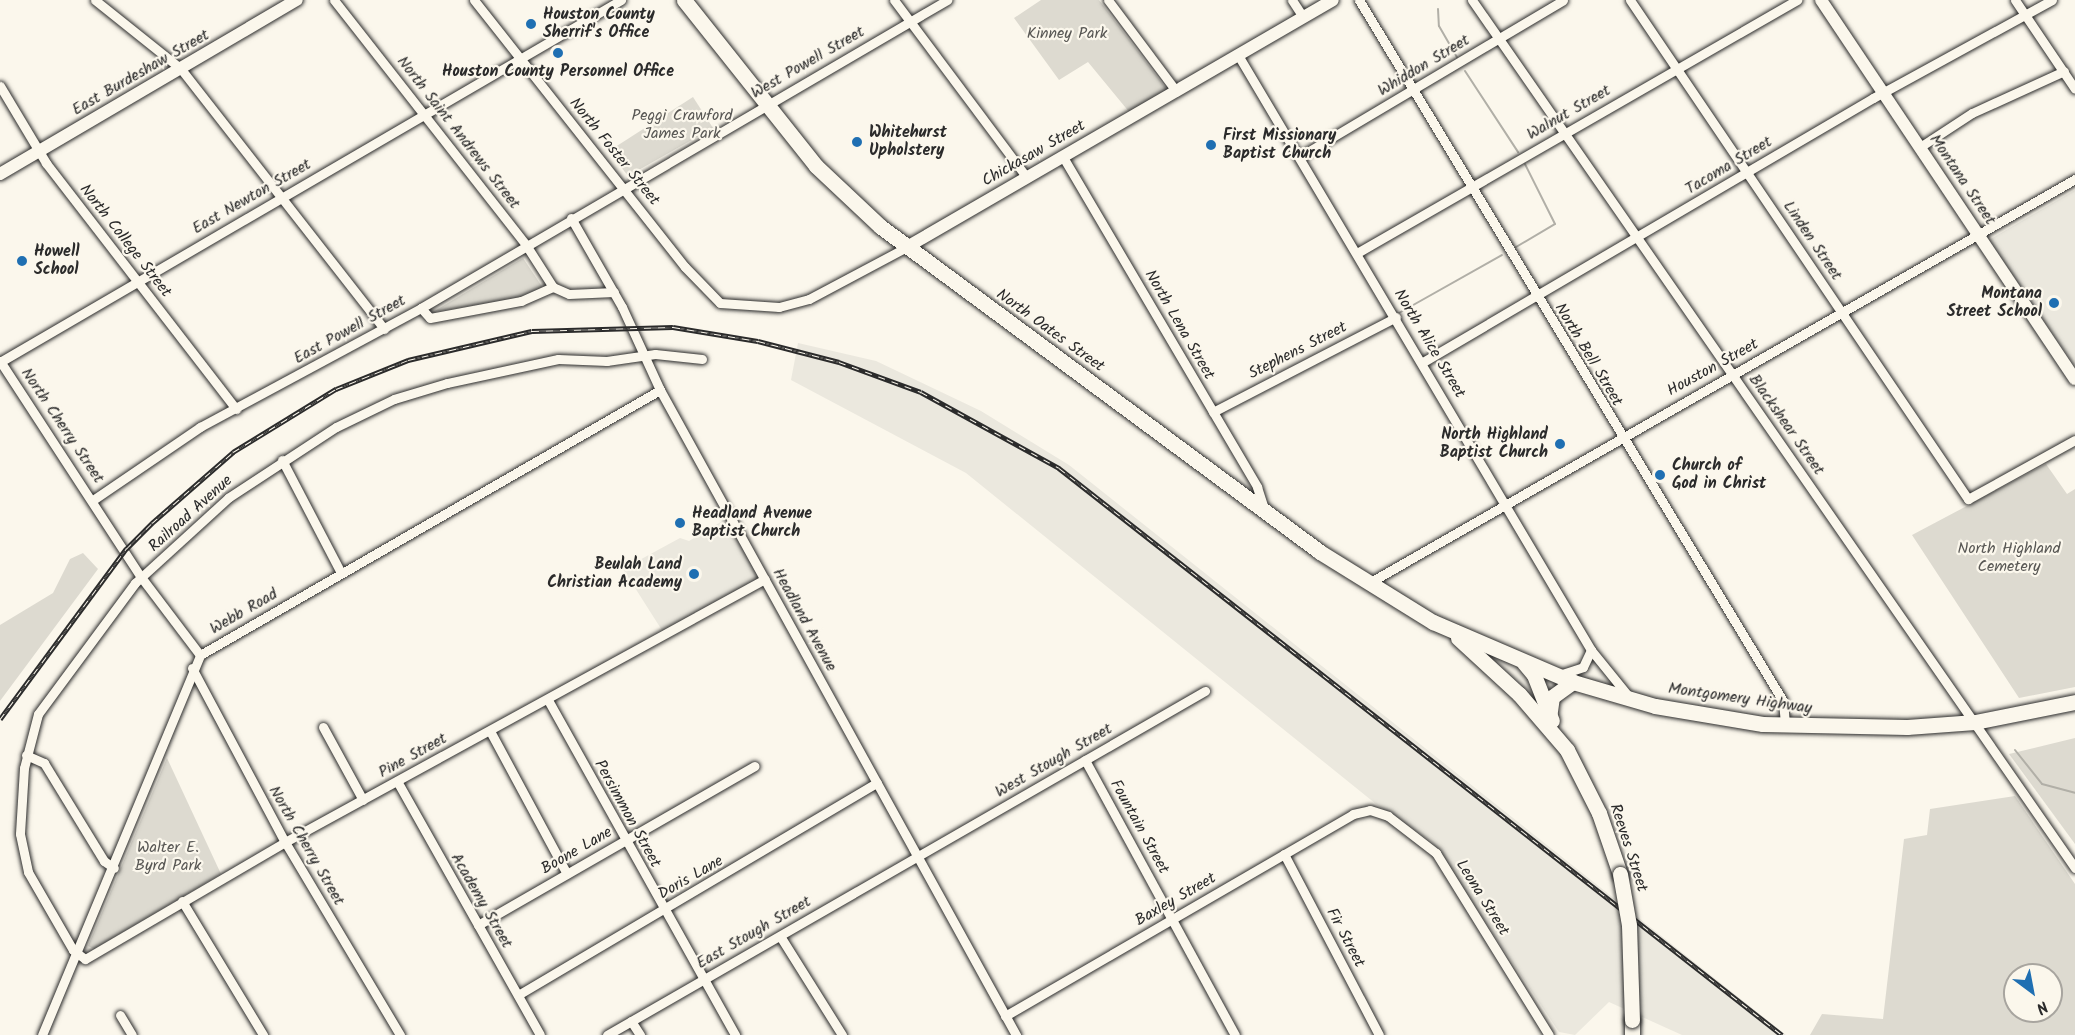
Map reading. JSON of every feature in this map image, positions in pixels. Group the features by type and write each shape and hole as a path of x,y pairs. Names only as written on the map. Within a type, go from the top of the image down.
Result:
{"main road":[{"name":"North Oates Street","path":"684,0 830,182 907,247 1264,511 1367,584 1449,629"},
{"name":"Montgomery Highway","path":"1449,629 1545,674 1631,699 1785,726 1866,729 1976,722 2075,702"},
{"name":"Reeves Street","path":"1449,629 1533,709 1567,750"},
{"name":"Reeves Street","path":"1545,674 1549,718 1599,813 1620,874 1629,925 1632,1027"},
{"path":"1533,709 1528,690 1545,674"},
{"path":"1549,718 1552,697 1573,682"}],"street":[{"path":"95,0 182,69 384,329"},
{"name":"East Burdeshaw Street","path":"0,174 297,0"},
{"name":"North Saint Andrews Street","path":"334,0 526,245 553,287"},
{"name":"North Foster Street","path":"474,0 699,282 720,303 742,308"},
{"name":"East Newton Street","path":"0,361 621,0"},
{"path":"894,0 1027,178"},
{"name":"West Powell Street","path":"622,188 947,0"},
{"path":"1108,0 1176,91"},
{"path":"1292,0 1303,17"},
{"name":"Chickasaw Street","path":"742,308 809,299 907,247 1333,0"},
{"name":"North Bell Street","path":"1359,0 1620,438 1783,701 1785,726"},
{"name":"Blackshear Street","path":"1472,0 1976,722 2075,868"},
{"name":"Whiddon Street","path":"1299,157 1563,0"},
{"name":"Linden Street","path":"1630,0 1968,499 2075,440"},
{"name":"Walnut Street","path":"1357,253 1797,0"},
{"name":"Montana Street","path":"1821,0 2075,379"},
{"path":"2015,0 2075,89"},
{"name":"Tacoma Street","path":"1423,362 1537,299 1637,237 1884,93 2052,0"},
{"name":"North Alice Street","path":"1238,55 1506,501 1591,650 1631,699"},
{"path":"1920,147 1972,113 2064,71"},
{"name":"North College Street","path":"0,86 39,152 236,409"},
{"name":"North Lena Street","path":"1063,157 1257,487 1264,511"},
{"name":"Houston Street","path":"1367,584 1506,501 1979,237 2075,179"},
{"name":"East Powell Street","path":"93,500 236,409 421,308 622,188"},
{"name":"Headland Avenue","path":"571,218 614,292 642,357 1016,1035"},
{"path":"421,308 430,318 521,301 553,287 569,294 614,292"},
{"name":"Stephens Street","path":"1213,412 1396,317"},
{"name":"Railroad Avenue","path":"77,955 23,859 26,755 46,701 141,577 228,498 282,460 368,411 447,383 547,360 642,357 702,359"},
{"name":"North Cherry Street","path":"0,361 93,500 141,577 200,655"},
{"name":"Webb Road","path":"42,1035 114,868 192,668 200,655 660,390"},
{"path":"282,460 341,573"},
{"name":"Pine Street","path":"77,955 85,959 285,842 548,700 765,579"},
{"path":"1545,674 1583,667 1591,650"},
{"name":"North Cherry Street","path":"192,668 285,842 400,1035"},
{"name":"West Stough Street","path":"917,857 1205,691"},
{"name":"Persimmon Street","path":"548,700 701,981 735,1035"},
{"path":"323,727 363,800"},
{"path":"490,731 567,874"},
{"path":"26,755 44,763 104,861 114,868"},
{"name":"Fountain Street","path":"1085,760 1235,1035"},
{"name":"Boone Lane","path":"478,925 754,766"},
{"name":"Academy Street","path":"397,781 540,1035"},
{"name":"Doris Lane","path":"518,995 877,783"},
{"name":"Baxley Street","path":"1005,1016 1361,810"},
{"name":"Leona Street","path":"1361,810 1388,816 1436,853 1549,1035"},
{"name":"Fir Street","path":"1284,855 1379,1035"},
{"name":"East Stough Street","path":"607,1035 917,857"},
{"path":"182,901 263,1035"},
{"path":"780,936 842,1035"},
{"path":"120,1015 132,1035"},
{"path":"631,1021 640,1035"}],"shaded area":[{"name":"Montana Street School","path":"2075,190 2075,366 1989,240"},
{"path":"798,343 876,361 981,411 1069,465 1786,1035 1682,1035 1609,1002 1575,1035 1559,1032 1432,842 1376,804 966,473 791,380"},
{"name":"Beulah Land Christian Academy","path":"729,517 765,579 665,635 623,569 680,538 689,541"}],"green space":[{"name":"Kinney Park","path":"1041,0 1099,0 1168,91 1130,113 1088,62 1059,80 1014,18"},
{"name":"Peggi Crawford James Park","path":"693,97 713,128 628,176 609,151"},
{"path":"523,258 543,288 519,298 433,312"},
{"name":"North Highland Cemetery","path":"2046,464 2067,494 2075,489 2075,687 2019,698 1912,535"},
{"path":"83,553 98,569 0,701 0,625 53,593 70,559"},
{"path":"2075,738 2075,844 2009,754"},
{"name":"Walter E. Byrd Park","path":"167,758 221,874 94,949 88,946"},
{"path":"2015,796 2075,884 2075,1035 1810,1035 1822,1014 1883,1019 1904,839 1927,835 1930,809"}],"waterway":[{"path":"1438,9 1439,26 1457,57"},
{"path":"1465,71 1518,152"},
{"path":"1516,247 1555,224 1525,164"},
{"path":"1399,313 1502,255"},
{"path":"2015,750 2042,784 2075,793"}],"railway":[{"path":"0,719 126,549 152,523 233,452 336,389 408,360 532,331 673,327 758,341 839,362 921,392 1059,468 1782,1035"}],"place":[{"name":"Houston County Sherrif's Office","path":"531,24"},
{"name":"Houston County Personnel Office","path":"558,53"},
{"name":"Whitehurst Upholstery","path":"857,142"},
{"name":"First Missionary Baptist Church","path":"1211,145"},
{"name":"Howell School","path":"22,261"},
{"name":"Montana Street School","path":"2054,303"},
{"name":"North Highland Baptist Church","path":"1560,444"},
{"name":"Church of God in Christ","path":"1660,475"},
{"name":"Headland Avenue Baptist Church","path":"680,523"},
{"name":"Beulah Land Christian Academy","path":"694,574"}]}
